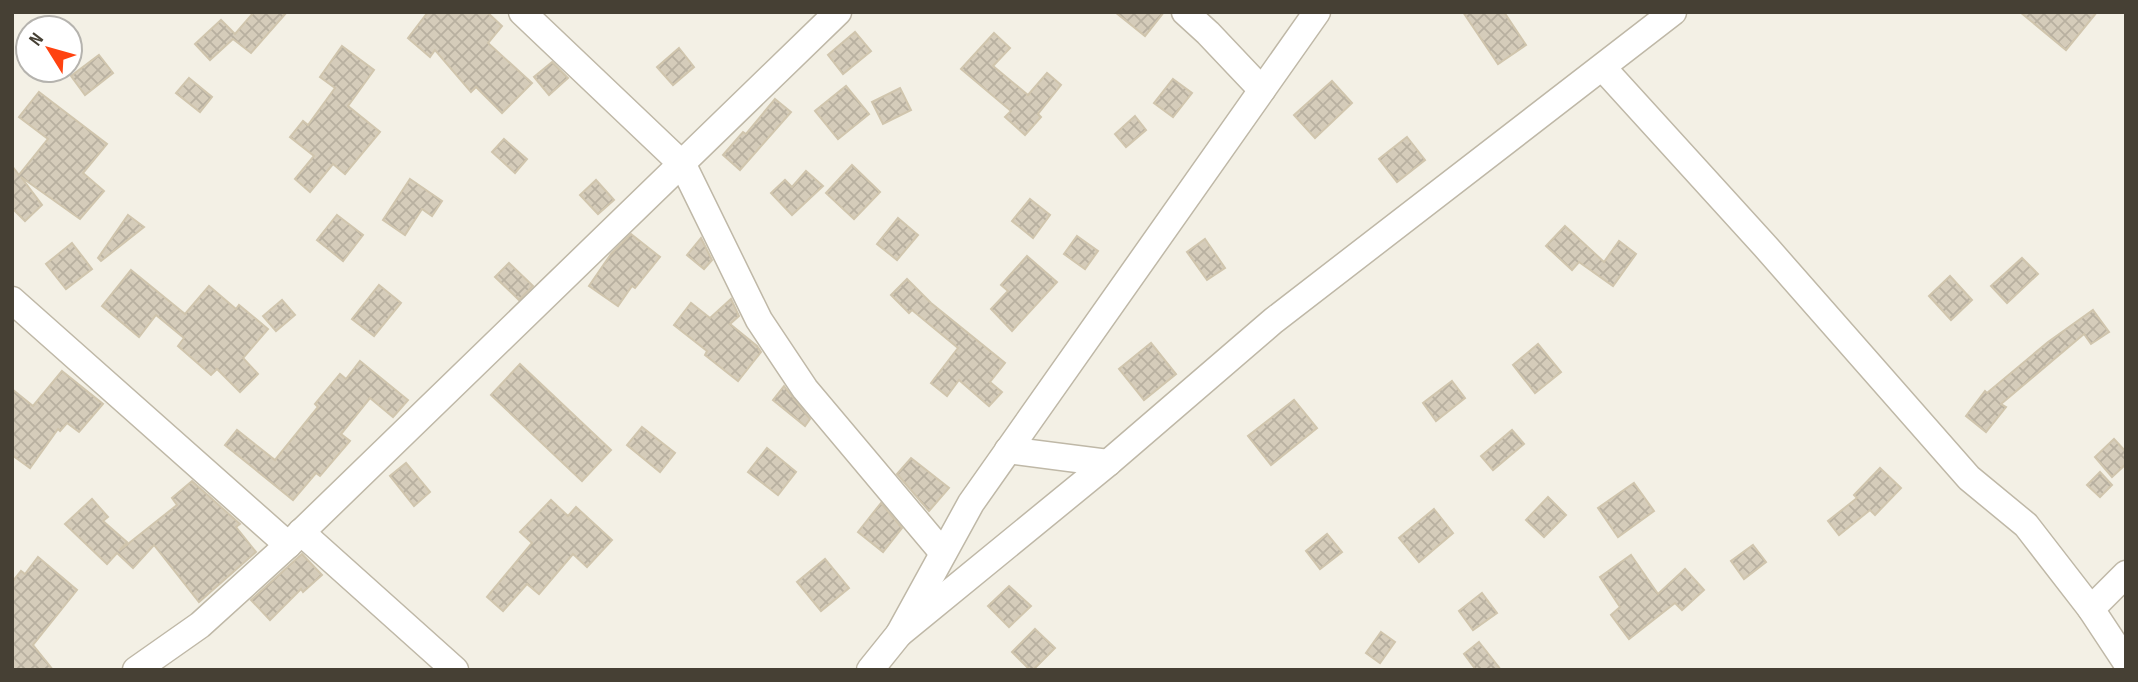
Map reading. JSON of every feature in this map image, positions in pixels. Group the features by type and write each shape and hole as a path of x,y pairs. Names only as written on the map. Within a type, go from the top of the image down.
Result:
{"street":[{"path":"523,12 682,165 759,320 806,389 943,552"},
{"path":"136,670 200,625 294,538 838,12"},
{"path":"1185,12 1262,90"},
{"path":"870,670 899,634 971,503 1317,12"},
{"path":"899,634 1108,463 1273,321 1673,12"},
{"path":"1603,68 1765,246 1969,478 2026,525 2091,609 2126,663"},
{"path":"12,300 455,670"},
{"path":"1009,450 1108,463"},
{"path":"2091,609 2126,574"}],"building":[{"path":"254,12 287,12 251,53 233,39 210,60 195,44 221,20 235,34"},
{"path":"428,12 487,12 502,26 488,43 532,83 502,113 476,87 471,92 435,50 430,57 408,38"},
{"path":"1115,12 1164,12 1145,36"},
{"path":"1463,12 1504,12 1526,45 1498,64"},
{"path":"2020,12 2097,12 2066,50"},
{"path":"855,32 871,51 843,74 828,55"},
{"path":"994,33 1010,48 993,66 1028,95 1047,73 1061,85 1038,114 1041,117 1025,135 1005,117 1011,111 961,69"},
{"path":"342,46 374,70 348,106 380,132 345,174 333,164 310,192 295,179 314,156 290,137 303,121 308,125 335,88 320,77"},
{"path":"679,48 694,67 673,85 657,67"},
{"path":"99,55 113,73 85,95 77,84 84,84 84,66"},
{"path":"552,62 568,78 549,95 534,77"},
{"path":"189,78 212,97 200,112 176,93"},
{"path":"1173,79 1192,93 1173,117 1154,103"},
{"path":"1332,81 1352,103 1315,138 1294,115"},
{"path":"846,86 869,114 838,139 815,111"},
{"path":"900,88 911,110 883,124 872,102"},
{"path":"39,92 107,144 83,173 104,191 80,219 21,177 42,205 25,221 12,208 12,166 19,175 48,139 19,117"},
{"path":"775,99 791,112 740,170 723,155 743,132 746,134"},
{"path":"1135,116 1146,130 1126,147 1115,134"},
{"path":"1407,137 1425,160 1397,182 1379,159"},
{"path":"504,139 527,159 515,173 492,152"},
{"path":"852,165 880,192 854,219 826,193"},
{"path":"806,171 823,186 792,215 771,193 785,180 792,187"},
{"path":"410,179 442,201 432,216 422,209 405,235 383,220"},
{"path":"596,180 614,200 598,214 580,195"},
{"path":"1030,199 1050,215 1033,238 1012,221"},
{"path":"128,215 144,227 101,261 98,258"},
{"path":"337,215 363,235 343,261 317,240"},
{"path":"898,218 918,235 897,260 877,244"},
{"path":"1565,226 1604,262 1619,241 1636,254 1613,286 1579,262 1572,270 1546,246"},
{"path":"631,234 660,257 635,288 632,286 618,306 589,286 611,254"},
{"path":"1077,236 1098,251 1085,269 1064,254"},
{"path":"701,238 712,260 704,269 687,255"},
{"path":"1205,239 1225,268 1207,280 1187,252"},
{"path":"72,243 92,269 66,289 46,264"},
{"path":"1027,256 1057,282 1012,331 991,309 1008,291 1001,285"},
{"path":"2022,258 2038,274 2007,303 1991,286"},
{"path":"509,263 533,286 519,300 495,277"},
{"path":"131,270 185,314 209,286 236,309 239,305 268,329 243,358 258,374 240,392 217,369 211,375 178,346 184,338 156,315 139,337 102,306"},
{"path":"1950,276 1972,300 1951,320 1929,296"},
{"path":"907,279 931,303 1005,363 990,382 1002,392 989,406 959,380 947,396 931,383 958,348 912,310 909,313 891,295"},
{"path":"379,285 401,303 374,336 352,319"},
{"path":"731,299 739,316 730,324 761,352 738,381 705,355 707,351 674,325 691,303 710,318"},
{"path":"282,300 295,315 276,331 263,316"},
{"path":"2093,310 2109,332 2091,344 2084,334 2001,404 2006,407 1986,432 1966,416 1985,391 1987,393 2048,342"},
{"path":"1151,343 1176,374 1144,400 1119,369"},
{"path":"1538,344 1561,372 1535,393 1513,365"},
{"path":"360,361 408,400 393,417 370,398 341,434 350,441 320,476 316,473 293,500 225,445 237,430 275,460 318,407 315,404 340,374 346,379"},
{"path":"520,364 611,450 582,481 491,395"},
{"path":"62,371 103,404 79,432 67,423 60,431 58,429 30,468 12,455 12,389 33,406"},
{"path":"1452,381 1465,398 1436,421 1423,403"},
{"path":"784,386 810,419 805,426 773,400"},
{"path":"1294,400 1317,428 1271,465 1248,436"},
{"path":"642,427 675,453 660,472 627,445"},
{"path":"1512,430 1524,444 1493,470 1481,456"},
{"path":"2114,439 2126,452 2126,464 2112,477 2095,457"},
{"path":"767,448 796,472 778,495 748,472"},
{"path":"911,458 949,488 929,511 897,474"},
{"path":"406,463 430,492 414,506 390,476"},
{"path":"1880,468 1901,488 1875,515 1870,510 1839,535 1828,521 1857,498 1854,495"},
{"path":"2100,472 2112,485 2100,497 2087,485"},
{"path":"192,481 240,524 236,527 256,552 199,602 154,545 133,568 117,553 107,564 65,524 92,499 108,517 103,521 127,542 119,551 177,505 172,498"},
{"path":"1634,483 1654,511 1618,537 1598,508"},
{"path":"1548,497 1566,515 1544,537 1526,520"},
{"path":"551,500 568,516 576,507 612,540 587,567 573,554 539,594 527,584 503,611 487,597 532,543 520,532"},
{"path":"881,503 902,528 883,552 858,532"},
{"path":"1434,509 1453,533 1419,562 1399,538"},
{"path":"1327,534 1342,552 1320,569 1306,551"},
{"path":"1753,545 1766,562 1744,579 1731,561"},
{"path":"302,554 322,575 303,592 301,589 270,620 251,600"},
{"path":"1631,555 1658,594 1685,569 1704,590 1682,610 1675,603 1629,639 1611,615 1620,607 1600,577"},
{"path":"38,557 77,590 33,645 53,670 12,670 12,582 21,571 25,574"},
{"path":"825,559 849,588 821,611 797,582"},
{"path":"1009,586 1031,606 1009,627 988,606"},
{"path":"1482,593 1497,613 1473,630 1459,611"},
{"path":"1035,629 1055,648 1030,670 1012,652"},
{"path":"1381,632 1395,642 1380,663 1366,653"},
{"path":"1479,642 1501,670 1476,670 1464,654"}]}
